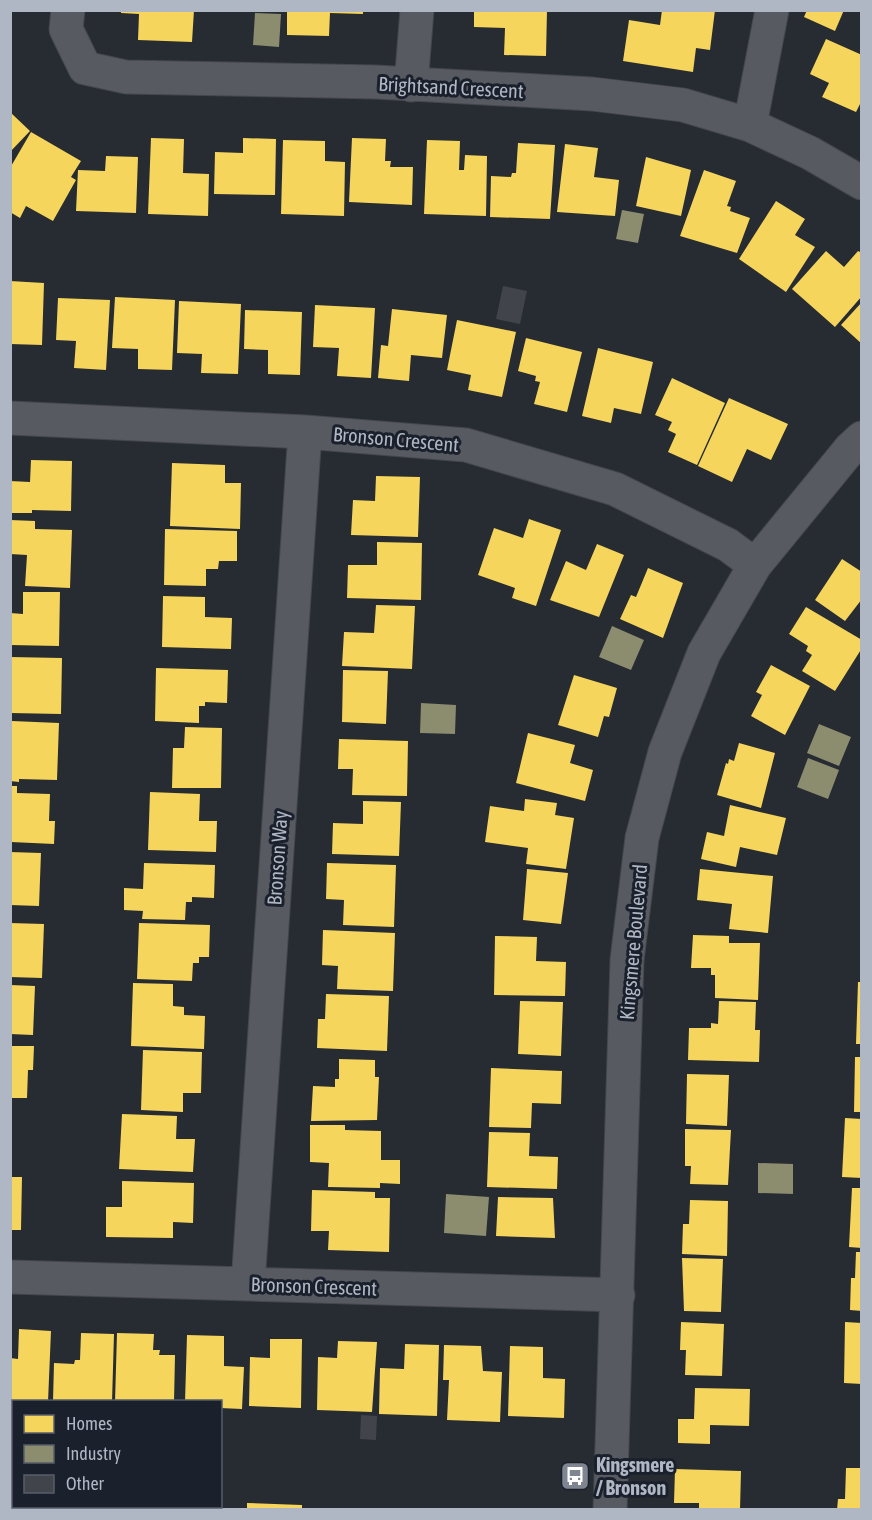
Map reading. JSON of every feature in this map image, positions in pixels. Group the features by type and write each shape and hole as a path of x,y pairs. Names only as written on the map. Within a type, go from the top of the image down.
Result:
{"street":[{"name":"Brightsand Crescent","path":"68,10 66,29 85,68 126,77 592,93 683,105 750,125 810,153 861,183"},
{"path":"411,85 417,10"},
{"path":"750,125 772,10"},
{"name":"Bronson Crescent","path":"10,418 305,432 466,445 615,489 728,545 755,566"},
{"name":"Bronson Way","path":"248,1284 305,432"},
{"name":"Kingsmere Boulevard","path":"610,1509 627,960 642,838 665,752 704,653 755,566 850,448 861,438"},
{"name":"Bronson Crescent","path":"10,1277 618,1295"}],"building: Homes":[{"path":"121,10 194,10 192,42 138,40 139,14 121,13"},
{"path":"287,10 363,10 363,14 330,13 329,36 287,35"},
{"path":"474,10 547,10 546,56 504,55 505,28 474,27"},
{"path":"662,10 715,10 710,50 696,48 693,72 623,61 629,20 660,25"},
{"path":"807,10 844,10 835,31 804,17"},
{"path":"826,39 862,55 862,100 856,112 822,97 829,83 810,74"},
{"path":"10,112 30,131 10,152"},
{"path":"31,132 81,161 71,177 76,180 53,221 26,206 20,218 10,212 10,168"},
{"path":"151,138 184,139 183,173 209,174 208,216 148,214"},
{"path":"243,138 276,139 275,195 214,194 215,152 243,153"},
{"path":"352,138 386,139 385,161 391,161 390,167 413,167 412,205 349,202"},
{"path":"283,140 325,141 325,161 345,162 344,216 281,214"},
{"path":"427,140 460,141 459,170 464,170 465,155 487,156 486,216 424,214"},
{"path":"518,143 555,145 550,219 490,217 491,176 511,177 512,173 516,173"},
{"path":"565,144 598,148 594,177 619,180 615,216 557,212"},
{"path":"106,156 138,157 136,213 76,211 78,170 105,171"},
{"path":"646,157 691,170 681,216 636,206"},
{"path":"704,170 736,181 727,206 731,207 730,211 750,218 737,253 680,236"},
{"path":"776,201 805,219 795,235 815,247 786,292 739,259"},
{"path":"826,251 844,267 858,251 862,253 862,296 835,327 792,289"},
{"path":"10,281 44,283 42,345 10,344"},
{"path":"115,297 175,300 172,370 138,369 138,349 112,348"},
{"path":"58,298 110,300 106,370 74,368 76,341 56,340"},
{"path":"179,301 241,304 238,374 201,373 202,354 177,353"},
{"path":"862,302 862,344 841,325"},
{"path":"315,305 375,308 371,378 337,376 339,348 313,347"},
{"path":"392,309 447,315 442,358 411,355 409,381 378,378 381,345 388,346"},
{"path":"245,310 302,312 300,375 268,374 268,350 244,349"},
{"path":"457,320 516,332 502,397 468,390 471,375 447,370"},
{"path":"526,338 582,352 567,412 534,404 540,382 535,381 536,376 518,371"},
{"path":"598,348 653,362 641,414 614,408 611,423 582,416"},
{"path":"672,378 725,403 697,465 668,452 676,434 668,430 672,422 655,415"},
{"path":"729,398 788,424 771,460 747,449 732,482 698,466"},
{"path":"31,460 72,461 71,511 32,510 32,513 10,513 10,481 30,482"},
{"path":"172,463 225,465 225,483 241,483 240,529 170,526"},
{"path":"376,476 420,477 418,537 351,535 353,500 375,501"},
{"path":"529,519 561,530 536,606 512,598 515,588 478,575 494,528 523,538"},
{"path":"10,520 35,521 35,529 72,530 70,588 25,586 27,555 10,554"},
{"path":"165,529 237,531 237,561 219,561 218,569 206,569 206,586 164,585"},
{"path":"377,542 422,543 421,600 347,598 348,565 377,565"},
{"path":"597,544 624,555 599,617 550,600 566,561 586,570"},
{"path":"842,559 862,572 862,599 845,621 815,600"},
{"path":"648,568 683,583 663,638 620,619 631,595 636,597"},
{"path":"23,592 60,592 59,646 10,645 10,613 23,614"},
{"path":"163,596 205,597 205,617 232,618 231,649 162,647"},
{"path":"376,605 415,606 412,669 342,666 344,632 374,633"},
{"path":"806,607 862,640 862,648 835,691 802,671 812,655 806,651 808,646 789,634"},
{"path":"10,657 62,658 61,714 10,713"},
{"path":"771,665 810,686 785,735 751,716 762,695 756,692"},
{"path":"156,668 228,670 227,703 205,702 205,706 199,706 199,723 155,721"},
{"path":"343,670 388,671 386,724 342,722"},
{"path":"574,675 617,688 609,717 604,716 598,737 558,725"},
{"path":"12,721 59,723 57,780 19,779 19,782 10,781"},
{"path":"185,727 222,728 221,788 172,788 173,748 184,748"},
{"path":"528,733 575,745 570,763 593,770 585,801 516,783"},
{"path":"339,739 408,741 407,796 352,795 353,769 338,769"},
{"path":"739,743 775,753 761,808 717,795 726,763 728,764 729,759 734,761"},
{"path":"10,786 17,786 17,793 50,794 49,821 55,821 54,844 11,842"},
{"path":"150,792 200,794 199,821 217,821 216,852 148,850"},
{"path":"525,799 557,803 555,815 574,818 566,869 526,864 528,848 485,842 490,806 524,811"},
{"path":"363,801 401,802 399,856 332,854 333,823 363,824"},
{"path":"730,805 786,818 777,855 740,847 736,867 701,859 707,832 724,836"},
{"path":"10,852 41,853 39,906 10,905"},
{"path":"144,863 215,865 214,898 192,897 192,902 186,902 185,920 142,919 143,911 124,910 124,888 143,889"},
{"path":"327,863 396,865 394,927 343,925 344,900 326,899"},
{"path":"527,869 568,873 561,924 523,920"},
{"path":"700,869 773,876 768,933 729,929 732,904 697,900"},
{"path":"10,923 44,924 42,978 10,977"},
{"path":"139,923 210,925 209,957 199,957 199,963 193,963 192,981 137,979"},
{"path":"323,930 395,933 393,991 337,989 338,966 322,965"},
{"path":"693,935 729,936 729,943 760,943 758,1000 715,998 715,975 711,975 711,968 691,968"},
{"path":"495,936 537,937 536,961 566,962 565,996 494,995"},
{"path":"858,982 862,982 862,1044 856,1044"},
{"path":"133,983 173,984 173,1006 184,1007 184,1015 205,1016 204,1049 131,1046"},
{"path":"10,985 35,986 33,1035 10,1034"},
{"path":"326,994 389,996 387,1051 317,1048 318,1019 325,1019"},
{"path":"520,1001 563,1002 561,1056 518,1054"},
{"path":"719,1001 756,1002 755,1030 760,1030 759,1062 688,1060 689,1028 711,1028 711,1023 718,1024"},
{"path":"10,1046 34,1046 33,1070 28,1070 27,1098 10,1098"},
{"path":"143,1050 202,1052 201,1093 183,1093 183,1112 141,1110"},
{"path":"855,1057 862,1057 862,1112 854,1112"},
{"path":"339,1059 375,1060 375,1077 379,1077 377,1120 311,1121 313,1086 335,1087 335,1079 339,1079"},
{"path":"491,1068 562,1071 561,1104 532,1103 531,1128 489,1127"},
{"path":"687,1074 729,1075 727,1126 686,1124"},
{"path":"122,1114 177,1116 176,1139 195,1139 193,1172 119,1169"},
{"path":"845,1118 862,1119 862,1178 842,1177"},
{"path":"310,1125 345,1125 345,1130 381,1131 381,1160 400,1160 400,1184 380,1183 380,1188 328,1187 329,1163 310,1162"},
{"path":"685,1129 731,1130 728,1185 690,1184 691,1166 685,1166"},
{"path":"489,1132 530,1133 529,1156 558,1157 557,1189 487,1187"},
{"path":"10,1177 22,1177 21,1230 10,1230"},
{"path":"122,1181 194,1183 193,1223 173,1222 173,1238 106,1237 106,1207 122,1207"},
{"path":"852,1188 862,1188 862,1248 849,1247"},
{"path":"312,1190 375,1192 375,1198 390,1198 389,1252 328,1250 329,1231 311,1231"},
{"path":"498,1197 553,1198 555,1238 496,1236"},
{"path":"690,1200 728,1201 727,1256 682,1254 683,1224 689,1224"},
{"path":"856,1252 862,1252 862,1311 850,1310 851,1278 855,1278"},
{"path":"682,1258 723,1259 721,1312 684,1311"},
{"path":"681,1322 724,1324 722,1376 685,1375 686,1350 680,1350"},
{"path":"845,1322 862,1323 862,1384 844,1383"},
{"path":"19,1329 51,1331 48,1400 12,1400 12,1406 10,1406 10,1358 18,1359"},
{"path":"81,1333 114,1334 112,1400 53,1400 54,1363 74,1364 75,1360 80,1360"},
{"path":"117,1333 154,1334 153,1350 160,1350 159,1355 175,1355 174,1400 115,1400"},
{"path":"187,1335 224,1336 224,1366 244,1367 242,1409 222,1408 222,1400 185,1400"},
{"path":"270,1339 302,1339 301,1408 249,1406 250,1357 270,1358"},
{"path":"338,1341 377,1342 372,1412 317,1410 318,1357 337,1358"},
{"path":"405,1344 439,1345 437,1416 379,1414 380,1368 404,1369"},
{"path":"444,1345 481,1346 483,1371 502,1372 500,1422 447,1420 449,1380 443,1380"},
{"path":"510,1346 543,1347 543,1378 565,1379 564,1418 508,1416"},
{"path":"695,1388 750,1389 749,1426 710,1425 710,1444 678,1443 678,1419 694,1419"},
{"path":"846,1468 862,1468 862,1510 837,1510 838,1499 845,1499"},
{"path":"675,1469 741,1471 740,1510 699,1510 699,1503 674,1503"},
{"path":"10,1499 12,1499 12,1508 40,1508 40,1510 10,1510"},
{"path":"247,1503 302,1505 302,1510 247,1510"},
{"path":"52,1508 106,1508 106,1510 52,1510"},
{"path":"116,1508 169,1508 169,1510 115,1510"}],"building: Industry":[{"path":"255,13 281,14 279,47 253,45"},
{"path":"622,210 644,214 638,243 616,239"},
{"path":"612,626 644,640 631,670 599,657"},
{"path":"421,703 456,705 455,734 420,733"},
{"path":"819,724 851,737 839,766 807,753"},
{"path":"808,758 839,770 828,799 797,787"},
{"path":"758,1163 793,1164 793,1194 758,1193"},
{"path":"446,1194 489,1197 486,1236 444,1233"}],"building: Other":[{"path":"503,286 527,291 520,324 496,319"},
{"path":"361,1415 377,1416 376,1440 360,1439"}],"place":[{"name":"Kingsmere / Bronson","path":"575,1476"}]}
